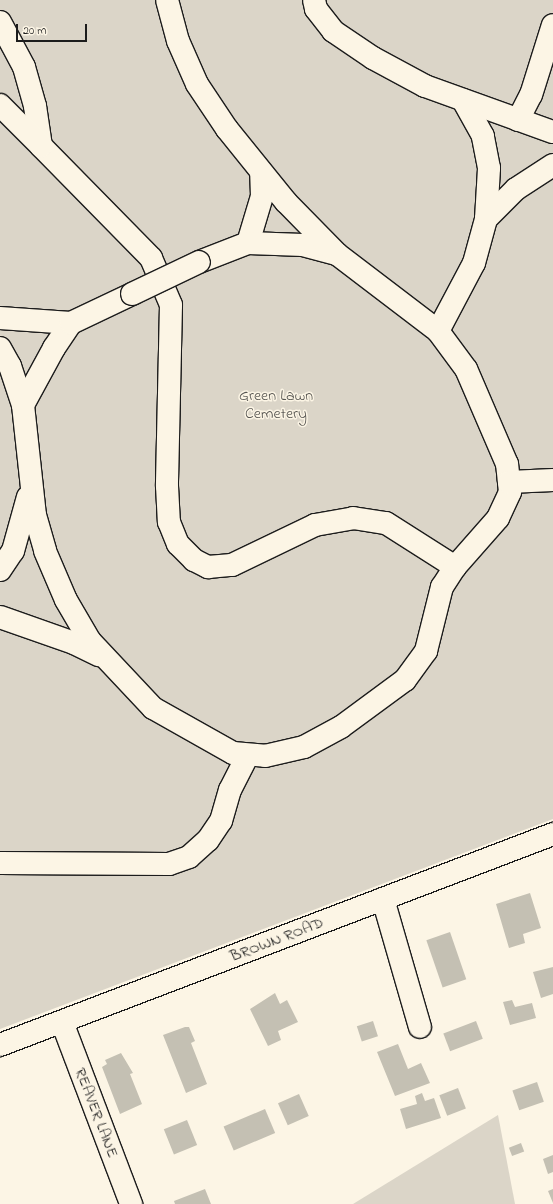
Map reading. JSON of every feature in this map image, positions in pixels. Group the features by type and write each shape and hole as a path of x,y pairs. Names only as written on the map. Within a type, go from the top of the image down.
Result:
{"main road":[{"path":"0,348 23,405 35,515 54,572 90,641 153,708 233,753 265,756 304,747 341,727 405,680 426,651 442,587 455,567 498,518 510,492 507,464 466,369 438,331 337,254 262,172 227,129 197,84 178,41 167,0"},
{"path":"314,0 316,9 333,31 373,58 425,86 553,132"},
{"path":"0,22 24,67 35,106 41,146"},
{"path":"518,120 530,95 553,25"},
{"path":"438,331 474,263 486,220 489,168 484,136 463,100"},
{"path":"0,105 152,258 171,305 168,493 169,522 178,544 194,560 208,567 232,564 315,525 353,518 386,523 455,567"},
{"path":"486,220 516,189 553,165"},
{"path":"248,243 262,196 262,172"},
{"path":"23,405 54,348 72,324 132,294 199,262 248,243 303,245 337,254"},
{"path":"0,318 72,324"},
{"path":"509,482 553,480"},
{"path":"0,570 12,551 31,484"},
{"path":"0,617 74,643 106,659"},
{"path":"0,863 169,864 189,857 208,840 221,820 230,790 248,754"},
{"name":"BROWN ROAD","path":"0,1045 553,834"},
{"path":"383,899 420,1027"},
{"name":"REAVER LANE","path":"62,1022 131,1204"}],"green space":[{"name":"Green Lawn Cemetery","path":"0,0 553,0 553,819 0,1029"},
{"path":"498,1115 515,1204 353,1204"}],"building":[{"path":"530,893 541,928 523,934 525,943 509,948 496,904"},
{"path":"450,932 466,979 443,987 426,940"},
{"path":"553,967 553,994 541,998 533,972"},
{"path":"275,993 280,1004 287,1000 298,1022 278,1031 281,1040 268,1046 250,1009"},
{"path":"512,1000 515,1007 532,1003 536,1018 510,1025 503,1002"},
{"path":"373,1021 378,1036 362,1041 357,1026"},
{"path":"476,1021 483,1039 450,1051 443,1034"},
{"path":"189,1027 195,1041 191,1043 207,1084 186,1093 163,1035"},
{"path":"398,1044 408,1069 421,1063 430,1083 395,1096 377,1052"},
{"path":"121,1053 133,1073 130,1074 142,1104 120,1114 102,1067 107,1064 105,1060"},
{"path":"537,1082 544,1102 519,1110 512,1090"},
{"path":"458,1088 466,1109 447,1116 439,1095"},
{"path":"422,1093 425,1101 434,1098 441,1118 406,1129 400,1109 417,1104 415,1096"},
{"path":"299,1094 309,1116 288,1125 278,1103"},
{"path":"265,1109 275,1133 234,1151 224,1127"},
{"path":"187,1120 197,1145 174,1154 164,1129"},
{"path":"521,1143 524,1151 512,1156 509,1148"},
{"path":"553,1155 553,1172 548,1174 543,1159"},
{"path":"205,1189 211,1204 175,1204 174,1201"},
{"path":"553,1189 553,1203 548,1191"}]}
